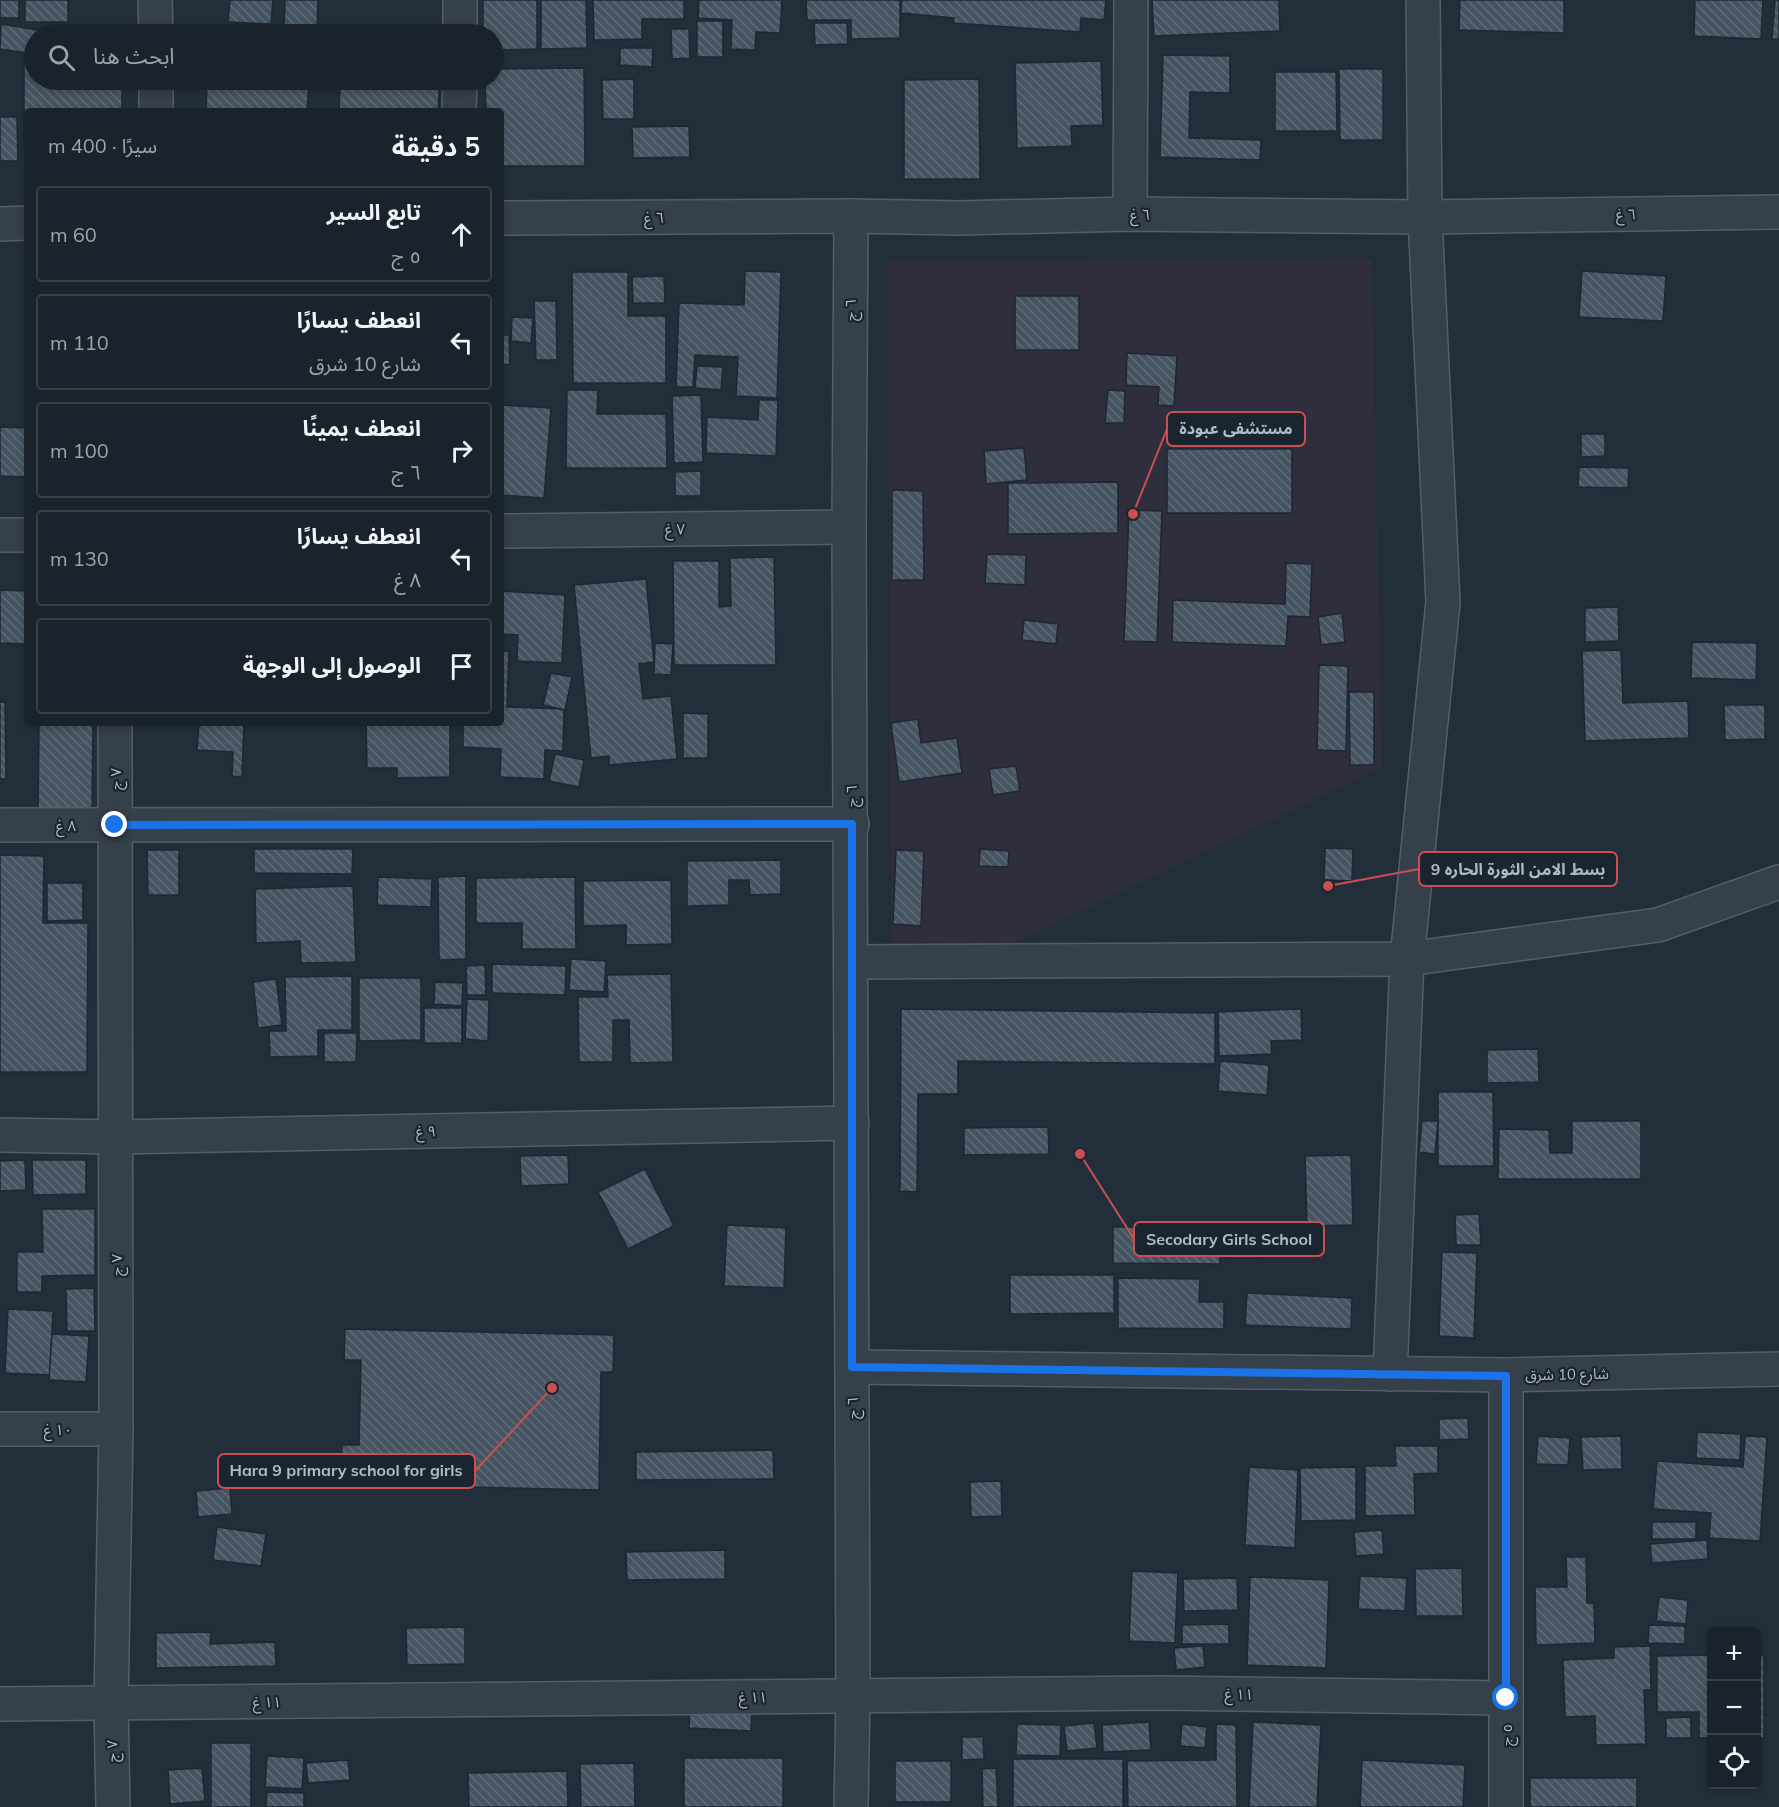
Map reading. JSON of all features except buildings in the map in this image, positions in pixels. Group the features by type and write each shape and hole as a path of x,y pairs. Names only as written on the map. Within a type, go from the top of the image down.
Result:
{"street":[{"path":"155,0 156,24"},
{"path":"460,0 460,24"},
{"path":"1130,214 1131,0"},
{"path":"1390,1374 1407,959 1443,603 1425,217 1423,0"},
{"path":"156,90 156,108"},
{"path":"459,108 460,90"},
{"name":"٦ غ","path":"504,218 850,216 959,218 1130,214 1425,217 1779,212"},
{"name":"٦ ج","path":"850,216 849,527 854,1696 851,1807"},
{"path":"0,224 24,223"},
{"name":"٧ غ","path":"504,531 849,527"},
{"path":"0,535 24,535"},
{"name":"٧ ج","path":"113,1807 111,1704 116,1429 115,726"},
{"name":"٨ غ","path":"0,825 852,824"},
{"path":"852,962 1407,959 1658,925 1779,882"},
{"name":"٩ غ","path":"0,1135 116,1137 852,1123"},
{"name":"شارع 10 شرق","path":"852,1367 1506,1376 1779,1369"},
{"name":"٥ ج","path":"1506,1376 1506,1807"},
{"name":"١٠ غ","path":"0,1429 116,1429"},
{"name":"١١ غ","path":"0,1704 1161,1693 1506,1698"}],"shaded area":[{"path":"1357,258 1372,260 1382,767 1012,944 891,947 888,261"}],"place":[{"name":"مستشفى عبودة","path":"1133,514"},
{"name":"بسط الامن الثورة الحاره 9","path":"1328,886"},
{"name":"Secodary Girls School","path":"1080,1154"},
{"name":"Hara 9 primary school for girls","path":"552,1388"}],"route":[{"path":"115,825 852,824 852,1367 1506,1376 1506,1698"}]}
